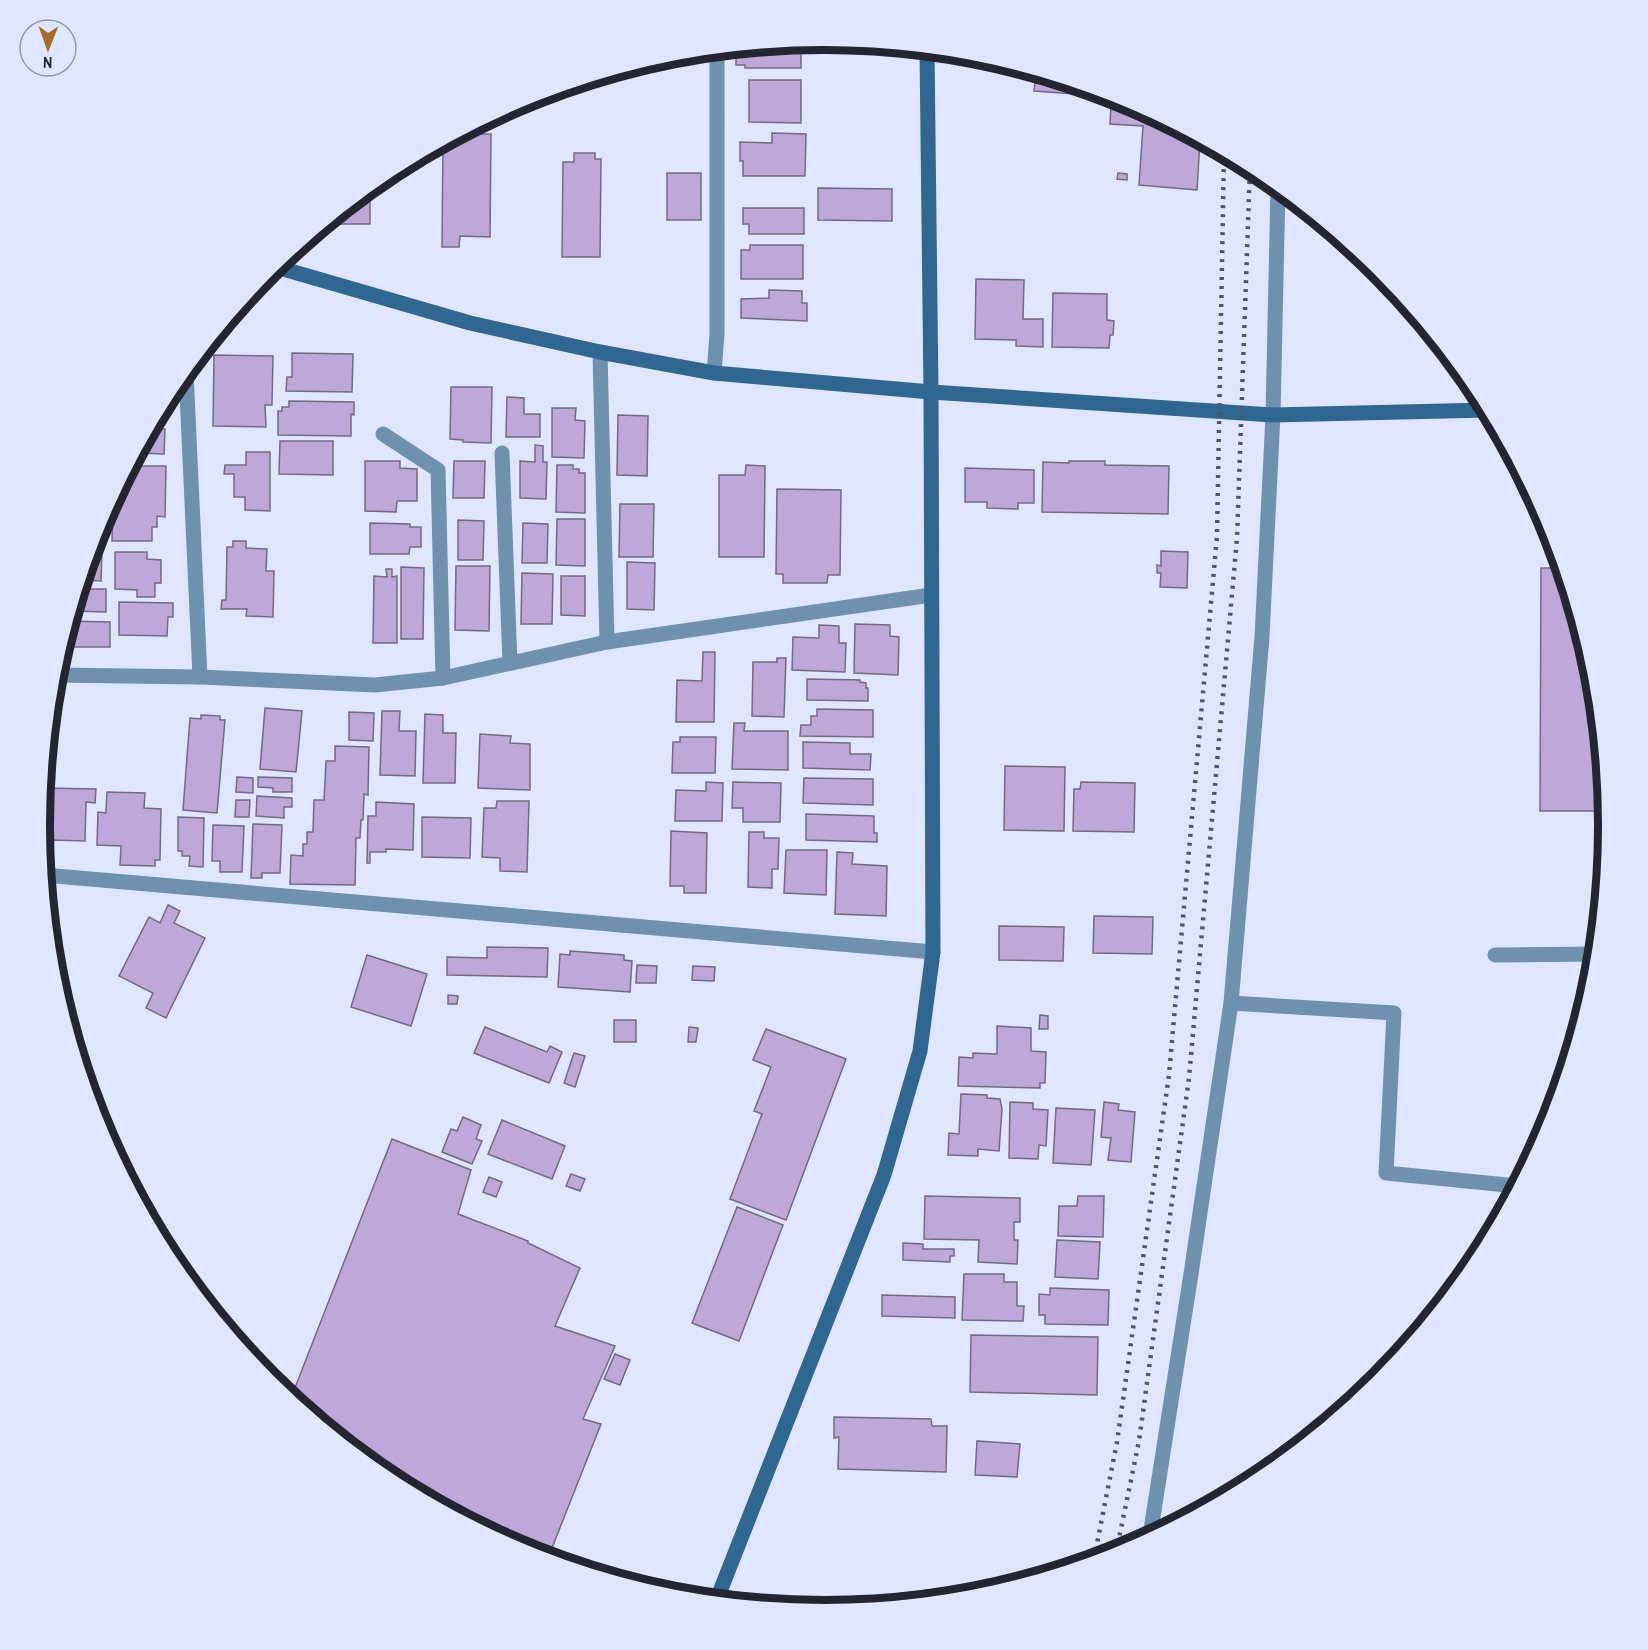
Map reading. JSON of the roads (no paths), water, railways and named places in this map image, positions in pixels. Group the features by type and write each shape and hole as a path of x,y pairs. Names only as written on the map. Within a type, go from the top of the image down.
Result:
{"street":[{"path":"720,1592 884,1175 920,1052 933,952 927,57"},
{"path":"714,373 717,334 717,58"},
{"path":"1151,1527 1231,1003 1262,637 1273,415 1278,198"},
{"path":"284,269 470,323 600,352 714,373 931,392 1273,415 1478,410"},
{"path":"600,352 607,642"},
{"path":"187,386 200,677"},
{"path":"383,434 438,470 443,678"},
{"path":"502,453 510,663"},
{"path":"64,675 200,677 375,686 443,678 607,642 931,595"},
{"path":"51,876 933,952"},
{"path":"1496,955 1588,954"},
{"path":"1231,1003 1394,1013 1386,1173 1510,1185"}],"railway":[{"path":"1096,1550 1117,1442 1169,1075 1217,536 1224,162"},
{"path":"1118,1542 1139,1441 1189,1078 1237,538 1250,178"}]}
